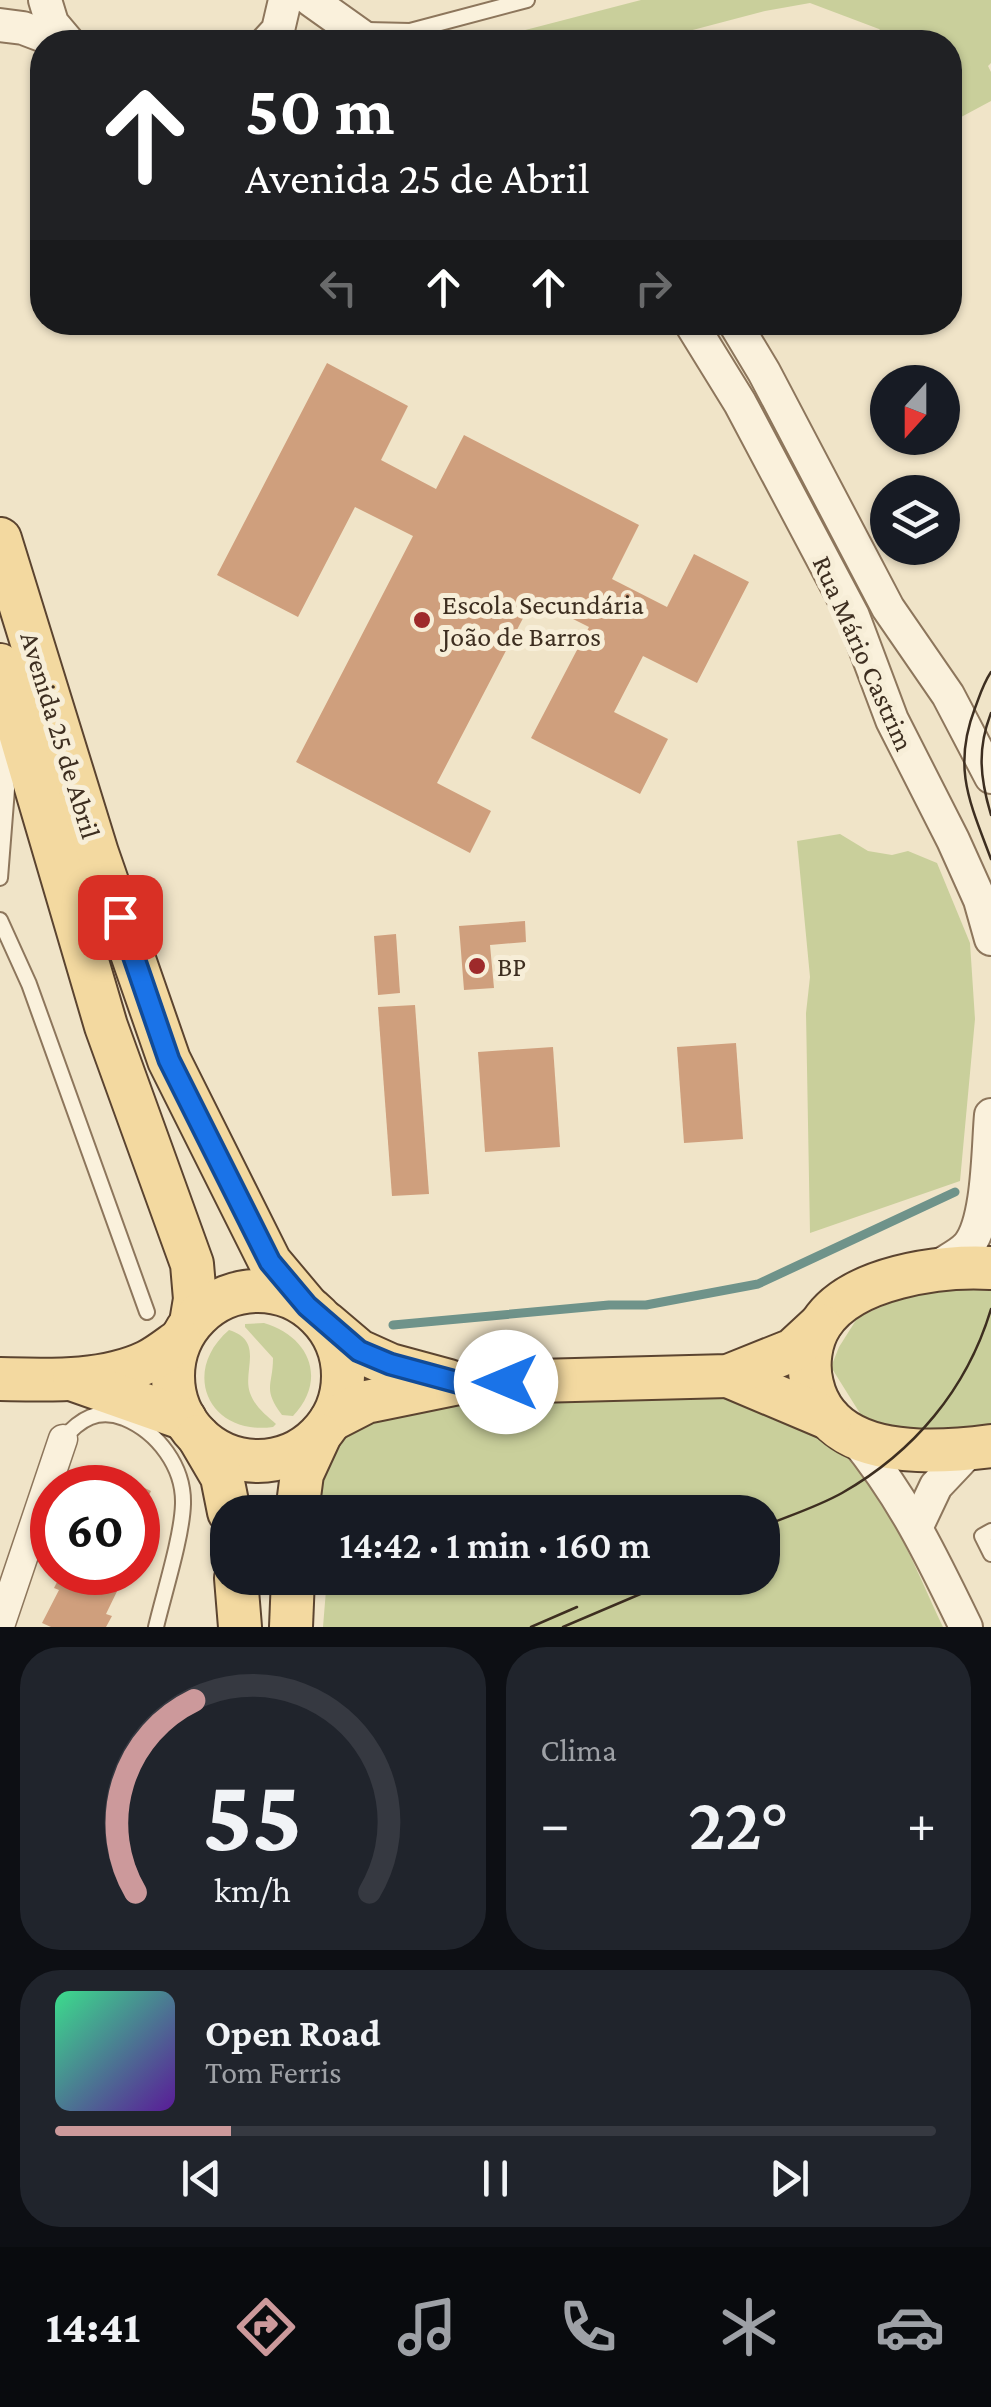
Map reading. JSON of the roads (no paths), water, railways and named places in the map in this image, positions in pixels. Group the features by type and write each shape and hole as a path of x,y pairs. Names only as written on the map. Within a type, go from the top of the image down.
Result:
{"main road":[{"name":"Avenida 25 de Abril","path":"0,539 97,852 169,1060 270,1262 314,1313"},
{"name":"Avenida 25 de Abril","path":"0,665 106,1026 192,1264 195,1299 186,1332"},
{"path":"73,1380 191,1428 232,1457 252,1461 290,1455 366,1402 460,1383 728,1376 794,1350 838,1306 900,1276 936,1268 991,1268"},
{"path":"0,1380 73,1380 147,1362 220,1300 255,1291 291,1298 359,1351 390,1364 460,1383"},
{"path":"299,1495 302,1474 339,1404 343,1368 340,1350 314,1313"},
{"path":"820,1325 809,1374 814,1396 842,1428"},
{"path":"186,1332 173,1380 176,1401 214,1458 226,1495"},
{"path":"728,1376 842,1428 916,1452 981,1447"},
{"path":"237,1595 240,1627"},
{"path":"291,1627 293,1595"}],"street":[{"path":"46,0 58,30"},
{"path":"278,30 285,0"},
{"path":"310,0 352,30"},
{"path":"0,25 30,31"},
{"name":"Rua Mário Castrim","path":"698,335 740,403 853,616 892,720 980,900 991,939"},
{"name":"Rua Mário Castrim","path":"742,335 888,608 948,694 991,776"},
{"path":"936,1268 966,1248 978,1224 991,1114"},
{"path":"842,1428 879,1466 918,1526 966,1627"},
{"path":"0,1626 63,1439"},
{"path":"918,1526 936,1486 981,1447"}],"lane":[{"path":"414,30 527,0"},
{"path":"339,21 368,30"},
{"path":"0,675 7,788 0,878"},
{"path":"0,920 28,984 147,1312"},
{"path":"63,1439 77,1422 94,1414 119,1416 163,1446 177,1470 183,1504 156,1627"},
{"path":"991,1532 982,1536 991,1554"}],"waterway":[{"path":"393,1325 646,1305 758,1284 955,1192"}],"tram line":[{"path":"991,672 968,729 964,767 966,785 991,859"},
{"path":"991,713 982,764 991,815"},
{"path":"780,1520 842,1493 868,1477 914,1438 968,1366 991,1309"},
{"path":"563,1627 638,1595"},
{"path":"531,1627 577,1607"}],"place":[{"name":"Escola Secundária João de Barros","path":"422,620"},
{"name":"BP","path":"477,966"}]}
